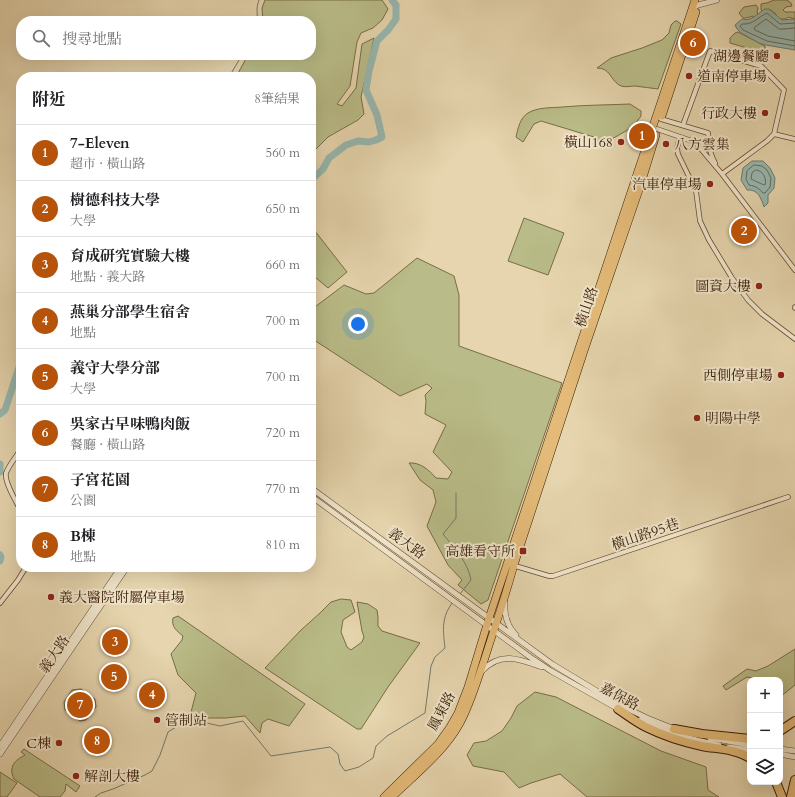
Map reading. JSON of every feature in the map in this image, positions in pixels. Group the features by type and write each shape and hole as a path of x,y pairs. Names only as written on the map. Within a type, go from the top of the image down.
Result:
{"highway":[{"path":"618,709 645,727 665,735 702,746 733,751 747,756"},
{"path":"783,729 795,721"},
{"path":"674,729 702,734 747,739"},
{"path":"792,797 795,780"},
{"path":"777,785 782,797"}],"main road":[{"name":"橫山路","path":"488,622 511,565 583,356 639,190 697,4"},
{"name":"橫山路","path":"495,627 507,590 511,565 697,4"},
{"name":"鳳東路","path":"392,797 397,789 438,744 458,713 468,687 488,622"},
{"name":"鳳東路","path":"415,771 442,748 461,723 495,627"},
{"name":"鳳東路","path":"384,797 397,789"}],"street":[{"path":"697,4 717,0"},
{"path":"682,125 710,51 761,66 784,90 774,134 767,142 722,174"},
{"path":"661,119 708,133 710,135 709,143 712,157 722,174"},
{"path":"658,129 695,142 722,174 794,268"},
{"path":"774,134 795,139"},
{"path":"680,137 677,148 678,154 696,190 700,221 709,240 732,278 748,300 762,314 795,339"},
{"path":"16,456 6,475 9,487 16,501"},
{"name":"義大路","path":"316,492 429,574 488,622"},
{"name":"橫山路95巷","path":"511,565 553,576 788,497"},
{"name":"義大路","path":"316,500 426,580 488,622"},
{"path":"0,603 23,572"},
{"name":"義大路","path":"0,746 118,572"},
{"path":"119,580 120,572"},
{"name":"義大路","path":"0,754 124,572"},
{"path":"426,580 429,574"},
{"path":"507,590 505,606 506,620 513,631 527,646"},
{"path":"488,622 495,627"},
{"name":"嘉保路","path":"495,627 620,706 674,729 721,741 747,745"},
{"name":"嘉保路","path":"495,627 530,657 551,671 618,709 656,727 682,736 747,749"},
{"path":"475,687 482,671 492,663 501,659 516,659 551,671"},
{"path":"783,749 795,751"},
{"path":"783,755 795,757"}],"green space":[{"path":"265,0 382,0 388,9 382,20 373,28 361,33 357,42 350,86 337,104 342,106 356,88 362,44 374,38 361,97 364,114 358,120 328,137 316,149 316,72 239,72 245,60 316,60 316,16 263,16 262,8"},
{"path":"774,0 787,0 791,3 792,6 786,7 783,10 785,12 795,12 795,19 788,17 786,19 778,19 776,14 771,10 762,12 761,4"},
{"path":"756,5 758,8 757,13 759,15 755,19 753,16 743,18 739,13 744,7"},
{"path":"675,21 681,24 658,89 621,86 616,83 610,74 605,70 597,68 611,58 662,40 669,33 671,25"},
{"path":"738,32 765,46 765,49 759,53 730,43 730,38"},
{"path":"630,104 641,111 641,116 633,127 603,144 594,137 541,121 534,124 523,142 516,137 520,124 525,115 536,110 545,108"},
{"path":"524,218 564,233 548,275 508,261"},
{"path":"316,232 347,272 328,288 316,278"},
{"path":"417,258 454,276 459,295 459,346 562,383 488,600 481,604 458,585 462,580 448,565 427,526 436,502 433,490 420,480 409,463 421,465 436,478 448,479 452,472 433,452 446,425 425,414 425,395 432,388 427,384 400,396 316,341 316,306 344,285 366,294 374,293"},
{"path":"341,599 351,600 355,612 343,620 341,632 347,647 351,650 362,642 364,637 357,602 368,604 377,610 378,626 382,631 420,643 388,687 361,729 357,729 265,668 300,631 331,602"},
{"path":"178,616 305,704 289,726 268,719 262,723 260,733 245,716 207,718 190,716 196,693 178,675 171,654 182,640 183,636 173,624 173,618"},
{"path":"795,649 795,685 783,695 783,677 747,677 726,690 723,686 747,669 756,671 768,666"},
{"path":"81,689 95,699 96,707 86,720 80,721 65,710 64,702 72,690"},
{"path":"535,692 556,697 661,751 706,767 708,790 719,797 587,797 560,774 519,788 504,772 473,766 467,755 474,743 486,741 502,731 517,706"},
{"path":"24,749 80,786 76,792 66,784 65,791 60,797 40,797 14,779 12,775 12,767 18,759 25,755 21,752"},
{"path":"0,772 17,783 7,797 0,797"}],"water":[{"path":"765,9 769,9 782,20 795,20 795,50 759,43 741,33 737,29 735,25 742,19 745,20 751,18"},
{"path":"752,161 763,161 770,168 775,178 774,188 768,195 768,203 764,207 762,200 758,195 754,191 747,190 741,180 743,168"},
{"path":"115,666 128,675 124,682 111,674"}],"waterway":[{"path":"257,16 259,0"},
{"path":"316,175 323,169 329,158 346,145 358,141 369,142 382,137 377,115 366,90 369,71 377,41 396,19 396,5 392,0"},
{"path":"232,72 239,60"},
{"path":"0,414 5,410 16,376"},
{"path":"0,464 0,472"},
{"path":"456,493 456,518 443,534 467,567 471,580 460,594"},
{"path":"0,555 0,561"},
{"path":"95,797 152,771 160,755 168,732 189,719 220,726 243,721 271,756 330,747 338,754 340,764 345,771 359,767 373,758 376,746 387,736 425,713 431,666 435,657 445,648 443,629 446,613 453,602"}],"place":[{"name":"吳家古早味鴨肉飯","path":"693,43"},
{"name":"湖邊餐廳","path":"777,56"},
{"name":"道南停車場","path":"689,76"},
{"name":"行政大樓","path":"765,113"},
{"name":"7-Eleven","path":"642,136"},
{"name":"橫山168","path":"621,142"},
{"name":"八方雲集","path":"666,144"},
{"name":"汽車停車場","path":"710,184"},
{"name":"樹德科技大學","path":"744,231"},
{"name":"圖資大樓","path":"759,286"},
{"name":"西側停車場","path":"781,375"},
{"name":"明陽中學","path":"697,418"},
{"name":"高雄看守所","path":"523,551"},
{"name":"義大醫院附屬停車場","path":"51,597"},
{"name":"育成研究實驗大樓","path":"115,642"},
{"name":"義守大學分部","path":"114,677"},
{"name":"燕巢分部學生宿舍","path":"152,695"},
{"name":"子宮花園","path":"80,705"},
{"name":"管制站","path":"157,720"},
{"name":"B棟","path":"97,741"},
{"name":"C棟","path":"59,743"},
{"name":"解剖大樓","path":"76,776"}]}
